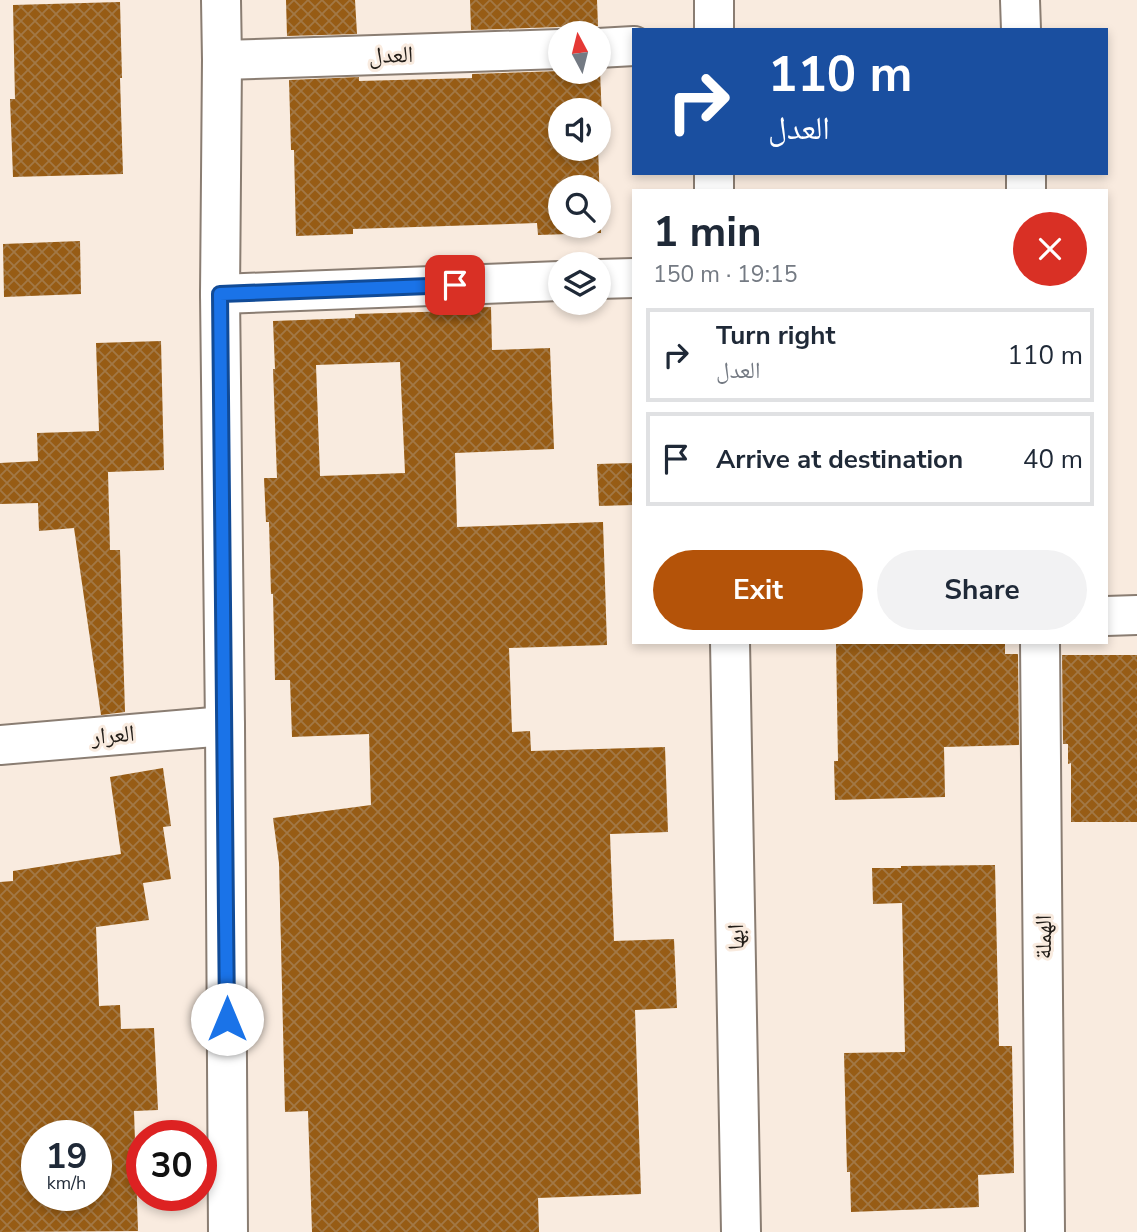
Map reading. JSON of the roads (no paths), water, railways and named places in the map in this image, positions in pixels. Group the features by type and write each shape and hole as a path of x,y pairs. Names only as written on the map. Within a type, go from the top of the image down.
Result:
{"street":[{"path":"221,0 220,294 228,1232"},
{"path":"714,0 714,28"},
{"path":"1020,0 1021,28"},
{"path":"611,47 632,46"},
{"name":"العدل","path":"222,60 548,49"},
{"path":"611,279 632,278"},
{"path":"220,294 548,281"},
{"path":"1108,616 1137,615"},
{"name":"ابها","path":"730,644 741,1232"},
{"name":"الهملة","path":"1040,644 1045,1232"},
{"name":"العرار","path":"0,744 225,726"}]}
